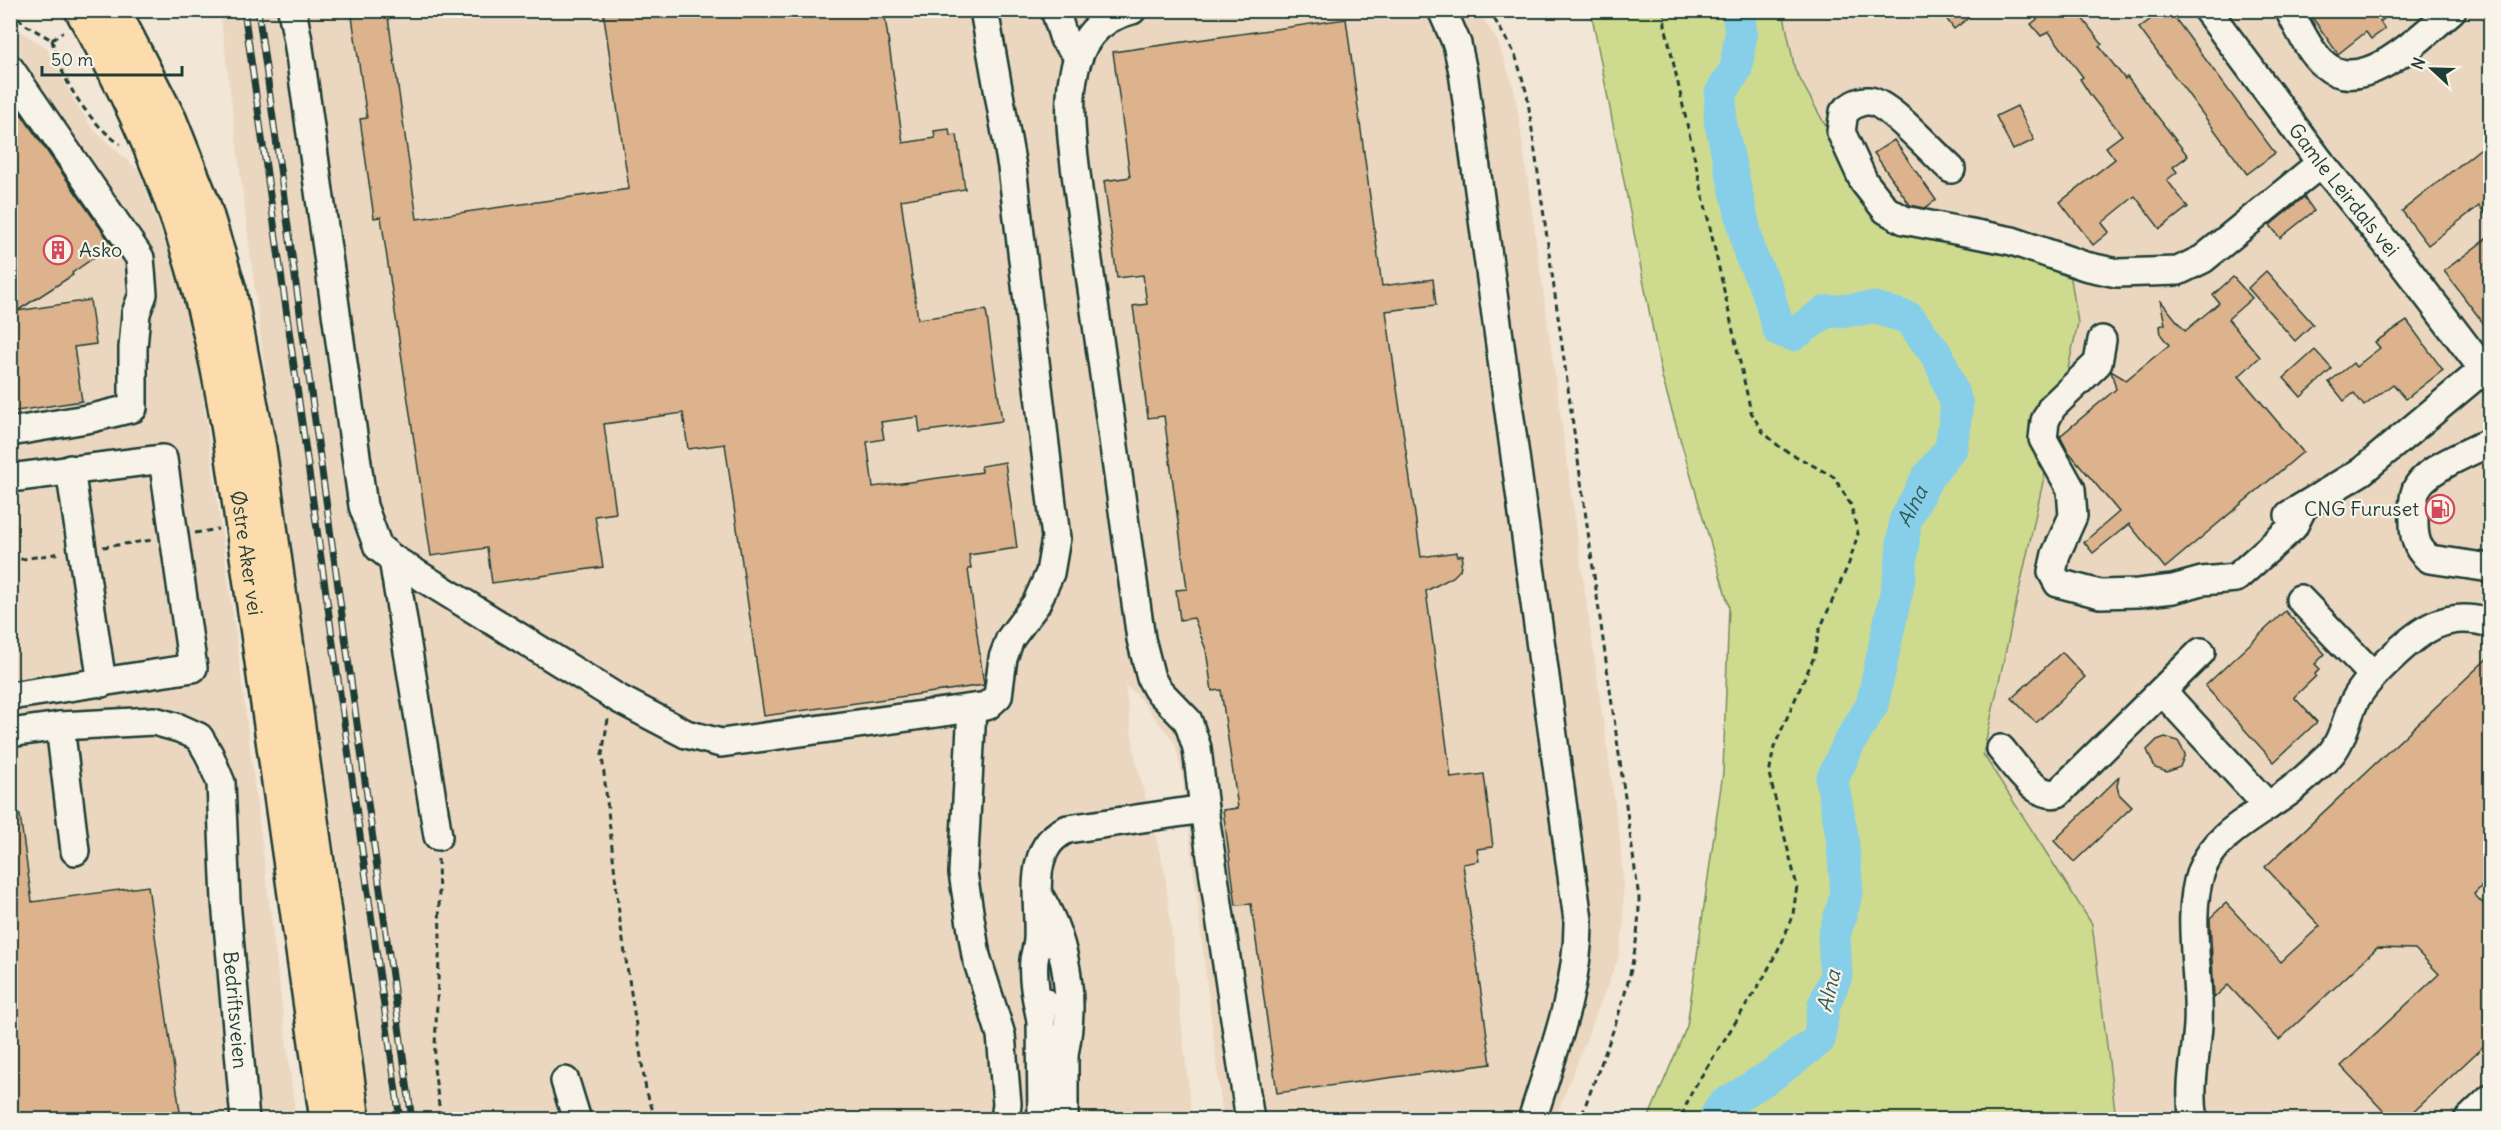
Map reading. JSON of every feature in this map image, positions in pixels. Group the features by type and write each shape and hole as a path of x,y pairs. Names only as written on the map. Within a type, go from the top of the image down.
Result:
{"highway":[{"name":"Østre Aker vei","path":"113,10 170,121 203,204 230,290 259,448 353,1119"},
{"name":"Østre Aker vei","path":"73,21 132,103 164,177 194,264 217,353 327,1119"}],"street":[{"path":"292,10 363,506 378,547 393,559 619,699 686,734 721,743 987,706 998,696 1003,658 1010,639 1036,604 1050,573 1056,538 1012,167 984,10"},
{"path":"1055,10 1064,39 1087,33 1112,18 1132,10"},
{"path":"1442,10 1457,44 1463,72 1578,920 1579,941 1569,992 1532,1119"},
{"name":"Gamle Leirdals vei","path":"2102,340 2098,363 2052,407 2045,421 2043,439 2071,489 2073,516 2056,554 2052,572 2058,583 2100,594 2162,590 2202,581 2236,578 2293,527 2302,507 2344,484 2487,374 2321,163 2207,10"},
{"path":"2289,10 2326,66 2340,73 2351,74 2372,70 2408,48 2452,10"},
{"path":"1087,33 1070,90 1069,115 1141,639 1145,660 1157,689 1182,712 1193,730 1199,810 1250,1119"},
{"path":"10,69 140,258 143,294 136,313 133,348 133,408 92,418 10,432"},
{"path":"1951,169 1884,105 1868,101 1853,104 1844,112 1840,132 1864,182 1886,210 1904,220 2012,241 2085,266 2117,273 2178,272 2203,259 2321,163"},
{"path":"2490,442 2432,472 2423,480 2415,495 2414,533 2422,554 2430,559 2490,568"},
{"path":"10,478 163,459 193,668 10,696"},
{"path":"70,469 102,683"},
{"path":"393,559 438,836"},
{"path":"2300,599 2373,675"},
{"path":"2194,1119 2190,1094 2198,1023 2195,912 2196,887 2202,868 2211,853 2226,837 2291,790 2330,755 2337,746 2355,702 2373,675 2412,638 2425,629 2444,621 2460,619 2490,623"},
{"path":"2001,749 2036,788 2051,794 2058,793 2201,652"},
{"path":"2162,691 2268,806"},
{"path":"972,709 963,873 976,956 1001,1035 1007,1104 1005,1119"},
{"name":"Bedriftsveien","path":"10,733 60,726 154,721 199,737 209,754 220,783 226,901 245,1119"},
{"path":"60,726 75,851"},
{"path":"1041,1020 1035,994 1034,966 1038,939 1036,892 1039,868 1045,850 1058,835 1068,829 1199,810"},
{"path":"1036,892 1063,948 1070,1027 1064,1054"},
{"path":"1038,939 1045,958 1046,991 1041,1020 1042,1119"},
{"path":"1046,991 1055,1009 1064,1054 1064,1119"},
{"path":"566,1081 577,1119"},
{"path":"2468,1119 2490,1099"}],"path":[{"path":"11,10 33,32 52,40"},
{"path":"1489,10 1512,48 1527,94 1639,898 1636,946 1629,980 1580,1119"},
{"path":"1664,10 1665,25 1701,194 1751,412 1762,431 1781,448 1834,477 1851,505 1858,534 1849,562 1820,631 1810,666 1774,747 1769,774 1797,886 1793,914 1764,977 1692,1091 1680,1119"},
{"path":"52,40 73,21"},
{"path":"52,40 60,66 89,114 110,137 124,147"},
{"path":"10,561 221,528"},
{"path":"619,699 606,724 602,755 620,921 646,1090 656,1119"},
{"path":"438,836 441,938 434,1068 441,1119"}],"shaded area":[{"path":"220,11 1478,11 1498,42 1513,86 1518,111 1620,841 1623,881 1624,925 1618,959 1555,1119 1223,1119 1182,774 1175,743 1137,695 1125,685 1135,757 1165,873 1192,1119 372,1119 348,936 263,355"},
{"path":"1783,11 2490,11 2490,1119 2116,1119 2092,924 1982,754 2078,323 2067,254 1879,223 1795,70"},
{"path":"10,21 23,33 46,47 75,102 94,130 139,171 182,290 199,368 238,651 296,1119 11,1119"}],"green space":[{"path":"1591,11 1783,11 1795,70 1879,223 2067,254 2078,323 1983,754 2092,924 2116,1119 1648,1119 1687,1026 1723,772 1729,606 1662,377"}],"building":[{"path":"351,10 387,10 417,219 629,189 603,10 884,10 903,143 935,138 934,131 949,129 950,136 957,135 965,189 901,200 918,319 986,310 1002,421 920,432 918,417 881,422 884,439 867,442 873,487 982,472 981,466 1005,462 1017,548 969,555 971,568 968,569 984,685 764,716 725,444 688,449 683,413 604,424 616,513 595,516 603,567 492,583 487,548 431,556 381,217 374,218 360,119 367,118"},
{"path":"1940,10 1979,10 1954,29"},
{"path":"2049,10 2076,10 2102,44 2099,46 2125,79 2127,77 2188,156 2173,167 2177,172 2167,180 2188,207 2160,229 2135,196 2102,223 2109,232 2093,245 2060,202 2115,159 2106,147 2122,135 2091,96 2080,79 2083,77 2049,32 2041,36 2031,24"},
{"path":"2163,10 2169,10 2275,153 2247,174 2139,28"},
{"path":"2307,10 2395,10 2380,22 2385,29 2371,39 2366,32 2338,54"},
{"path":"1346,19 1382,286 1433,279 1436,305 1386,311 1421,557 1457,552 1457,556 1463,555 1460,570 1453,577 1426,591 1451,778 1484,774 1493,847 1477,849 1479,861 1463,864 1491,1064 1277,1093 1251,904 1236,905 1223,810 1238,808 1221,690 1212,691 1206,650 1194,618 1180,620 1176,590 1187,589 1164,416 1148,418 1133,306 1147,304 1143,275 1117,278 1104,181 1130,177 1113,52"},
{"name":"Asko","path":"10,98 112,245 72,273 73,275 17,311 90,300 96,344 74,347 82,401 10,412"},
{"path":"2017,106 2034,140 2013,150 1996,116"},
{"path":"1894,140 1936,200 1925,208 1910,205 1874,153"},
{"path":"2490,141 2490,220 2479,206 2428,245 2402,211"},
{"path":"2304,197 2314,211 2280,238 2270,225"},
{"path":"2490,236 2490,332 2444,271"},
{"path":"2266,271 2313,324 2295,341 2248,288"},
{"path":"2233,277 2252,298 2228,319 2260,357 2239,376 2303,452 2165,568 2129,524 2093,553 2084,542 2119,512 2068,451 2060,436 2116,389 2111,371 2126,380 2169,345 2161,335 2160,326 2165,324 2160,300 2185,331 2219,303 2213,295"},
{"path":"2407,321 2443,370 2406,399 2393,384 2364,406 2354,393 2344,401 2329,382 2353,363 2356,367 2380,348 2375,342"},
{"path":"2315,350 2332,369 2301,397 2284,378"},
{"path":"2285,611 2325,654 2315,664 2320,669 2315,674 2316,676 2294,697 2317,722 2274,762 2205,686"},
{"path":"2062,652 2085,677 2036,723 2012,698"},
{"path":"2490,656 2490,878 2474,894 2490,911 2490,1040 2406,1119 2391,1119 2341,1066 2439,974 2415,949 2377,948 2279,1040 2228,985 2214,998 2210,918 2226,903 2281,962 2320,926 2265,867"},
{"path":"2165,737 2178,741 2185,754 2180,767 2167,772 2155,768 2147,750 2157,740"},
{"path":"2119,777 2117,786 2119,794 2132,807 2074,862 2054,841"},
{"path":"20,815 32,902 148,886 181,1119 10,1119 10,816"}],"waterway":[{"name":"Alna","path":"1714,1120 1722,1106 1772,1075 1819,1040 1824,1005 1836,976 1834,936 1847,893 1842,836 1832,780 1849,743 1872,705 1900,575 1905,521 1927,478 1951,448 1957,405 1939,358 1909,318 1875,308 1825,312 1793,335 1779,330 1767,289 1750,254 1720,120 1721,93 1736,69 1741,33 1738,10"}],"railway":[{"path":"244,10 400,1120"},
{"path":"258,10 412,1120"}],"place":[{"name":"Asko","path":"58,250"},
{"name":"CNG Furuset","path":"2440,509"}]}
